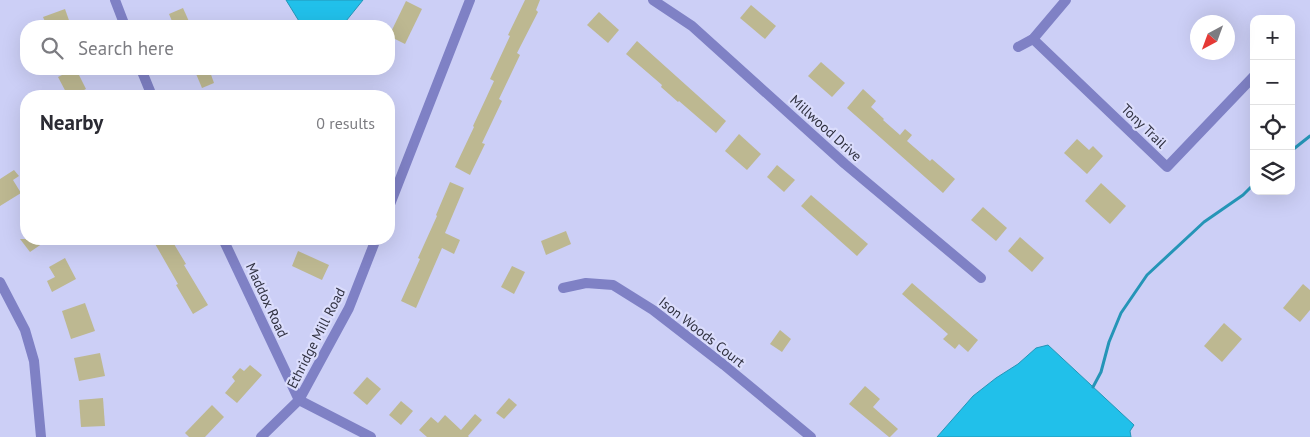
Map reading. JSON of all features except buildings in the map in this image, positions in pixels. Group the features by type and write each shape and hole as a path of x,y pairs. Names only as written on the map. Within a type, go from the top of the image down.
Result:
{"street":[{"path":"115,0 123,20"},
{"path":"395,192 470,0"},
{"name":"Millwood Drive","path":"653,0 692,26 845,164 981,278"},
{"path":"1018,47 1033,39 1066,0"},
{"name":"Tony Trail","path":"1033,39 1167,167 1250,80"},
{"path":"143,75 150,90"},
{"name":"Maddox Road","path":"226,245 299,400"},
{"name":"Ethridge Mill Road","path":"261,437 299,400 349,308 374,245"},
{"path":"0,282 25,330 34,361 41,437"},
{"name":"Ison Woods Court","path":"562,288 586,283 613,284 653,310 724,365 811,437"},
{"path":"299,400 371,437"}],"water":[{"path":"286,0 363,0 347,20 298,20"},
{"path":"1048,345 1134,425 1130,431 1131,437 937,437 973,396 1018,364 1036,348"}],"waterway":[{"path":"1292,150 1310,136"},
{"path":"1093,387 1101,372 1109,342 1121,313 1147,275 1204,222 1250,188"}]}
